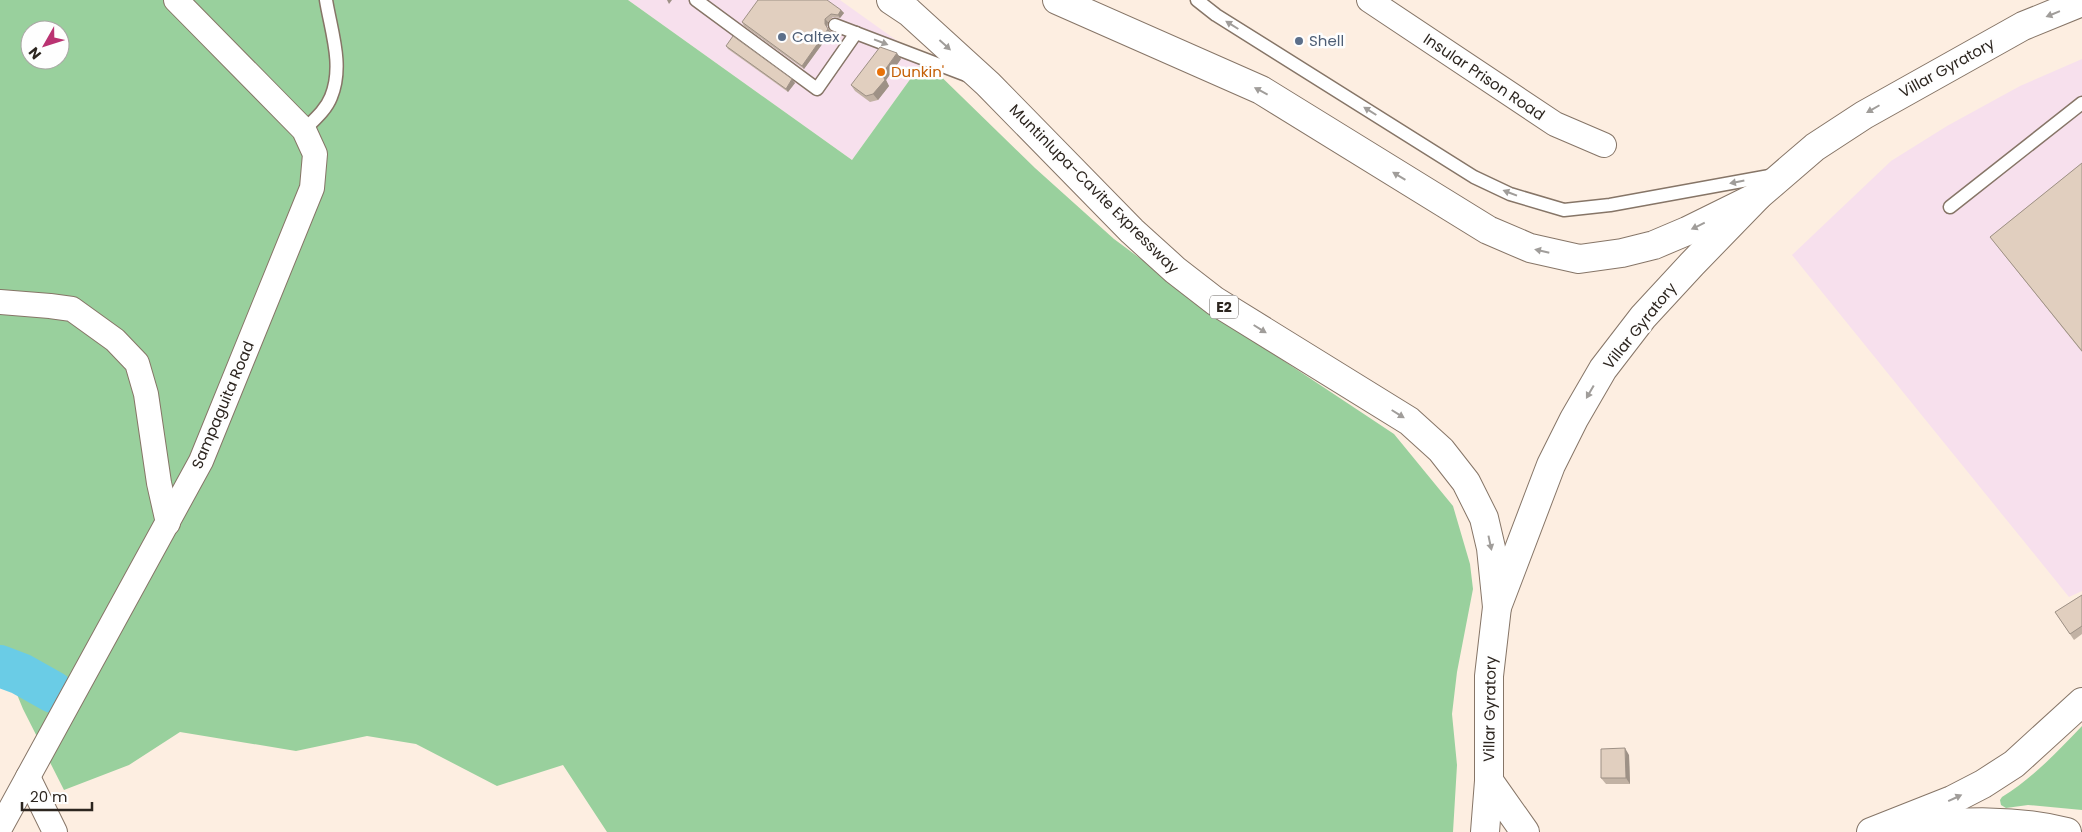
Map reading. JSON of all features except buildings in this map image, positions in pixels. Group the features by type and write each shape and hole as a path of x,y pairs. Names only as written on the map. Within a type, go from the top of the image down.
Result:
{"main road":[{"name":"Muntinlupa-Cavite Expressway","path":"892,0 909,12 988,84 1132,231 1175,270 1215,301 1409,422 1441,450 1466,482 1484,518 1491,548 1497,607"},
{"path":"1056,0 1261,90 1488,230 1530,248 1579,259 1622,253 1654,245 1687,232 1758,196"},
{"name":"Villar Gyratory","path":"1525,832 1489,781 1489,676 1497,607 1551,465 1574,419 1603,369 1649,311 1758,196 1815,147 1864,114 2023,26 2082,2"},
{"path":"1874,831 1952,800 1983,784 2014,764 2082,702"},
{"path":"1485,832 1489,781"},
{"path":"1874,831 1961,822 2007,822 2067,832"}],"street":[{"name":"Sampaguita Road","path":"0,828 201,461 312,188 315,154 304,130 176,0"},
{"name":"Insular Prison Road","path":"1369,0 1556,124 1604,145"},
{"path":"0,302 72,309 114,340 136,363 146,394 158,483 168,522"},
{"path":"28,777 55,832"}],"lane":[{"path":"304,130 319,115 331,96 336,71 335,43 326,0"},
{"path":"696,0 817,88 856,33"},
{"path":"1197,0 1216,15 1474,177 1510,194 1564,210 1618,204 1785,173"},
{"path":"836,25 988,84"},
{"path":"1950,207 2082,103"}],"shaded area":[{"path":"628,0 840,0 924,60 852,160"},
{"path":"2082,59 2082,591 2069,597 1792,255 1891,161 1947,126 2020,86"}],"green space":[{"path":"0,0 628,0 852,160 924,60 1035,168 1114,239 1234,328 1394,434 1453,506 1470,564 1473,589 1457,672 1452,714 1457,765 1453,832 607,832 563,765 497,786 416,744 367,736 296,751 180,732 129,765 64,790 23,709 0,653"},
{"path":"2082,726 2082,810 2028,805 2006,808 2001,805 2000,800 2002,797 2034,773"}],"waterway":[{"path":"0,666 21,674 53,692"}],"place":[{"name":"Caltex","path":"782,37"},
{"name":"Shell","path":"1299,41"},
{"name":"Dunkin'","path":"881,72"}]}
